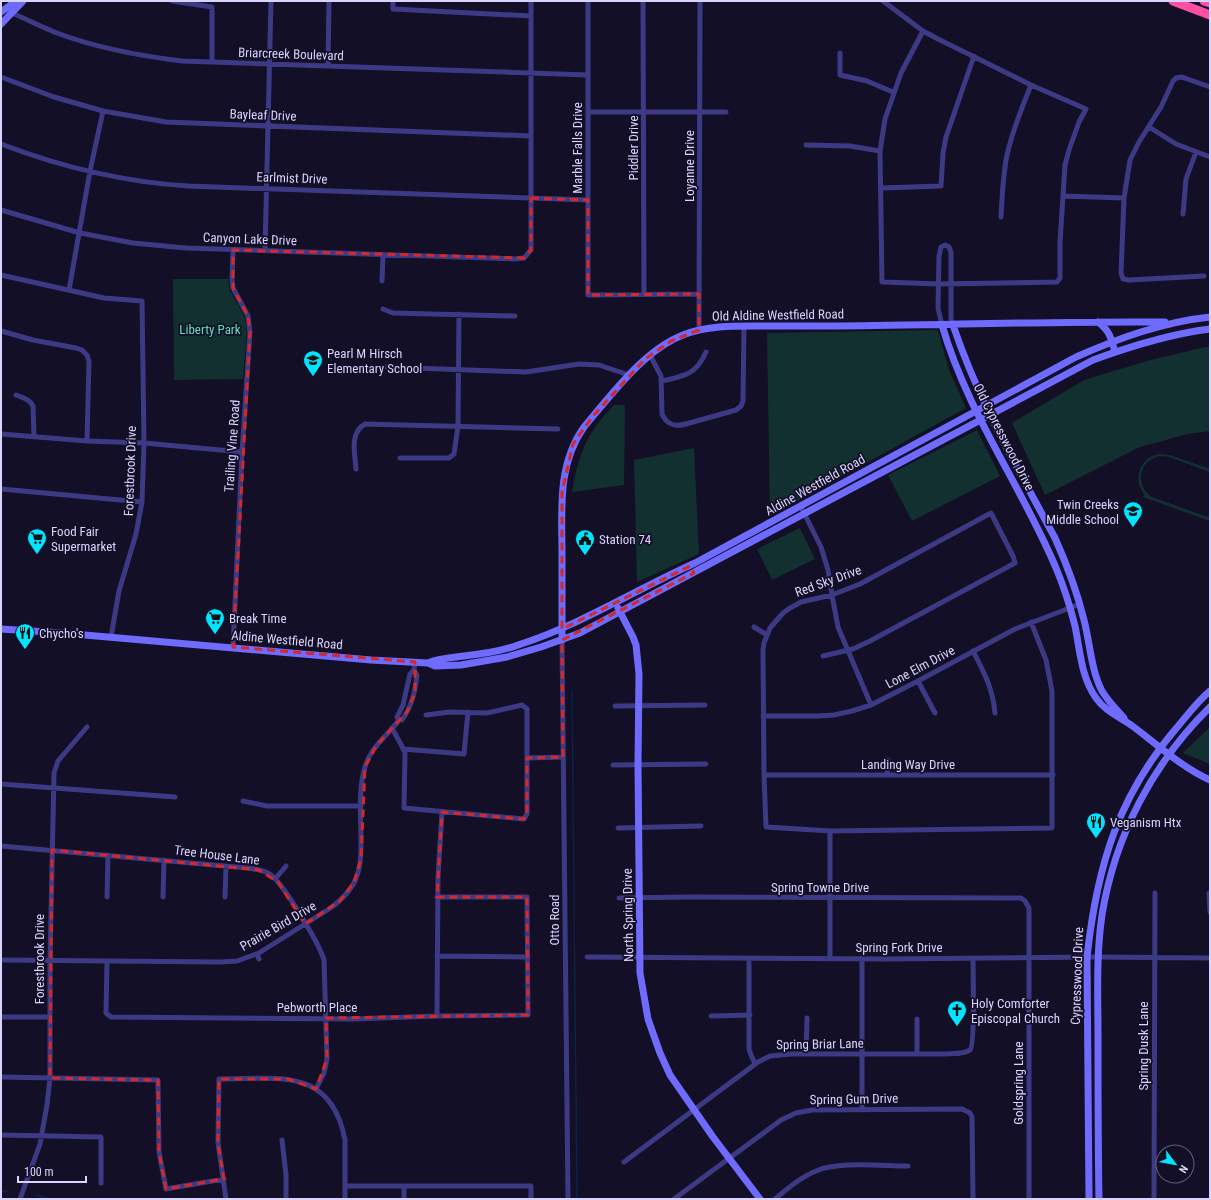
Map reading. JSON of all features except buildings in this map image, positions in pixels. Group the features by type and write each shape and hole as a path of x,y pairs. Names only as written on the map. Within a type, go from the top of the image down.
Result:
{"highway":[{"path":"1173,1 1210,15"},
{"path":"1204,1 1210,3"}],"main road":[{"path":"2,10 16,1"},
{"path":"1,24 22,1"},
{"name":"Aldine Westfield Road","path":"428,663 438,659 473,655 508,648 562,628 690,566 1060,365 1112,341 1134,333 1210,317"},
{"path":"1098,322 1109,332 1115,352"},
{"name":"Old Aldine Westfield Road","path":"562,640 561,498 565,467 570,451 578,435 629,375 650,355 671,341 699,330 744,326 952,325 1098,322 1177,323"},
{"name":"Old Cypresswood Drive","path":"942,325 956,369 980,420 1032,517 1056,569 1070,608 1084,673 1088,685 1095,697 1103,707 1129,724 1168,754 1210,780"},
{"name":"Old Cypresswood Drive","path":"952,325 985,406 1064,559 1080,604 1097,677 1102,691 1129,724"},
{"name":"Aldine Westfield Road","path":"1,628 371,660 428,663 435,666 484,662 507,657 580,633 1094,360 1149,342 1210,329"},
{"path":"1060,365 1064,375"},
{"path":"907,448 911,457"},
{"path":"854,478 858,486"},
{"path":"1032,517 1041,512"},
{"path":"750,534 754,541"},
{"path":"690,566 694,573"},
{"name":"North Spring Drive","path":"615,602 636,645 639,674 638,764 640,972 653,1036 670,1075 720,1147 730,1158 760,1199"},
{"path":"1077,638 1088,635"},
{"name":"Cypresswood Drive","path":"1088,1199 1087,957 1095,900 1108,847 1130,796 1160,748 1200,699 1210,691"},
{"name":"Cypresswood Drive","path":"1099,1199 1098,957 1102,916 1108,886 1119,850 1144,791 1168,754 1182,736 1210,707"},
{"path":"1108,847 1119,850"},
{"path":"1088,1084 1098,1085"}],"street":[{"path":"172,1 212,7 212,62"},
{"path":"265,250 271,1"},
{"path":"328,66 329,1"},
{"path":"393,1 393,9 531,16"},
{"name":"Canyon Lake Drive","path":"1,210 24,218 80,233 132,242 186,248 265,250 383,256 503,259 524,258 531,250 531,1"},
{"name":"Marble Falls Drive","path":"588,1 588,294 644,294"},
{"name":"Piddler Drive","path":"643,1 644,294"},
{"name":"Loyanne Drive","path":"699,330 700,1"},
{"path":"883,1 924,31 1031,85 1086,109 1080,118 1069,150 1064,175 1060,242 1060,278 1057,282 938,284 882,282 882,188 880,151 885,119 901,73 924,31"},
{"name":"Briarcreek Boulevard","path":"2,10 56,32 118,50 161,58 212,62 588,74"},
{"path":"840,53 840,75 867,81 894,92"},
{"path":"882,188 941,186 943,153 946,137 974,56"},
{"name":"Bayleaf Drive","path":"1,77 54,97 103,111 166,122 531,136"},
{"path":"1204,276 1129,280 1123,279 1121,274 1124,198 1130,160 1176,78 1182,77 1210,87"},
{"path":"1001,217 1007,154 1019,114 1031,85"},
{"path":"1,275 69,290 90,171 103,111"},
{"path":"588,112 726,112"},
{"path":"1149,127 1176,144 1210,157"},
{"name":"Earlmist Drive","path":"1,144 64,165 157,184 588,200"},
{"path":"806,145 850,146 880,151"},
{"path":"1183,214 1186,179 1196,152"},
{"path":"1063,196 1124,198"},
{"path":"942,325 938,308 939,251 941,247 945,245 949,247 951,252 952,325"},
{"name":"Trailing Vine Road","path":"233,250 233,288 248,316 250,332 242,452 233,647"},
{"path":"382,281 383,256"},
{"name":"Forestbrook Drive","path":"69,290 104,298 142,301 144,443 142,502 136,534 119,591 111,637"},
{"path":"644,294 700,294"},
{"path":"382,309 393,313 514,316"},
{"path":"400,458 449,458 454,454 458,426 459,314"},
{"path":"650,355 659,370 662,381 662,414 664,419 673,425 686,424 736,410 741,406 743,401 744,326"},
{"path":"1,331 33,340 76,348 82,350 87,355 89,361 87,441"},
{"path":"662,381 688,375 697,368 706,352"},
{"path":"386,367 526,372 578,364 598,365 629,375"},
{"path":"16,395 27,399 33,406 34,436"},
{"path":"356,469 354,440 356,432 360,426 365,424 558,429"},
{"path":"1,434 87,441 144,443 242,452"},
{"path":"1,489 142,502"},
{"path":"801,507 823,553 828,570 838,627 871,705"},
{"name":"Red Sky Drive","path":"830,831 766,827 763,650 767,635 775,622 790,608 801,602 832,594 860,584 991,513 1013,556 1014,563 870,642 848,650"},
{"name":"Lone Elm Drive","path":"763,716 834,715 871,705 918,682 1015,629 1080,604"},
{"path":"830,958 830,831 1052,828 1053,703 1046,660 1031,622"},
{"path":"754,627 767,635"},
{"name":"Otto Road","path":"562,640 568,1199"},
{"path":"823,656 848,650"},
{"path":"973,651 990,685 995,713"},
{"name":"Prairie Bird Drive","path":"1,960 107,962 237,961 256,954 330,909 349,891 356,880 361,859 361,806 363,777 366,762 376,746 399,720 397,717 404,705 410,674 414,670 415,662"},
{"path":"918,682 935,713"},
{"path":"615,706 705,705"},
{"path":"392,728 403,749 405,759 404,808 524,819 527,814 527,709 524,706 487,713 450,712 426,715"},
{"path":"403,749 464,754 468,712"},
{"name":"Forestbrook Drive","path":"20,1199 36,1156 41,1136 50,1078 50,961 54,773 58,761 87,727"},
{"path":"527,758 563,757"},
{"path":"887,775 888,760"},
{"path":"613,764 706,764"},
{"name":"Landing Way Drive","path":"764,775 1053,776"},
{"path":"1,784 175,797"},
{"path":"243,801 267,806 361,806"},
{"path":"437,1016 437,898 442,812"},
{"path":"618,828 701,826"},
{"name":"Tree House Lane","path":"1,846 226,866 259,870 270,874 282,887 319,947 324,960 327,1059 324,1073 316,1089"},
{"path":"107,897 108,855"},
{"path":"163,897 164,860"},
{"path":"225,897 226,866"},
{"path":"275,879 286,866"},
{"name":"Spring Dusk Lane","path":"1154,1199 1155,893"},
{"path":"1210,893 1210,912"},
{"path":"437,898 527,897 528,958 437,956"},
{"name":"Spring Towne Drive","path":"619,898 1020,898"},
{"name":"Goldspring Lane","path":"1020,898 1025,901 1029,908 1029,1199"},
{"path":"256,954 259,960"},
{"name":"Pebworth Place","path":"107,962 106,1014 111,1017 353,1019 528,1015 528,958"},
{"name":"Spring Fork Drive","path":"587,958 1210,958"},
{"path":"749,958 749,1049 750,1055 755,1064"},
{"path":"862,958 862,1110"},
{"name":"Spring Briar Lane","path":"624,1162 755,1064 770,1056 806,1054 965,1053 970,1050 972,1043 973,958"},
{"path":"711,1016 750,1015"},
{"path":"1,1017 50,1017"},
{"path":"806,1054 807,1018"},
{"path":"917,1019 917,1054"},
{"path":"1,1077 158,1080 159,1152 166,1188 224,1179"},
{"path":"226,1199 218,1143 219,1079 288,1079 302,1082 316,1089 332,1103 341,1121 345,1140 345,1199"},
{"name":"Spring Gum Drive","path":"674,1199 781,1120 796,1113 812,1110 962,1109 970,1113 973,1123 973,1199"},
{"path":"1,1135 101,1137 101,1183"},
{"path":"282,1140 286,1175 286,1199"},
{"path":"775,1199 805,1177 825,1168 842,1165 908,1166"},
{"path":"346,1186 531,1186 531,1199"},
{"path":"404,1186 404,1199"}],"highlighted area":[{"path":"531,198 588,200 588,295 699,294 699,330 671,341 645,359 593,416 573,444 562,492 562,629 690,566 694,573 562,640 563,757 527,758 527,814 524,819 442,812 437,897 527,897 528,1015 326,1018 327,1059 316,1089 288,1079 219,1079 218,1143 224,1179 166,1189 159,1152 158,1080 50,1078 52,850 259,870 278,882 305,924 340,901 354,882 361,859 365,767 376,746 407,712 415,693 415,662 233,647 250,332 248,316 233,288 233,250 524,258 531,250"}],"green space":[{"name":"Liberty Park","path":"173,279 228,279 230,291 245,319 247,330 243,379 174,380"},
{"path":"938,330 949,370 966,408 770,516 767,333"},
{"path":"1210,346 1210,431 1188,434 1140,447 1045,495 1012,423 1084,380 1150,360"},
{"path":"614,405 625,405 624,485 572,492 585,445 604,415"},
{"path":"977,430 1000,476 912,521 888,475"},
{"path":"694,448 699,554 637,582 634,460"},
{"path":"1159,454 1170,455 1210,469 1210,472 1169,457 1160,456 1147,463 1143,469 1141,476 1145,491 1152,497 1210,518 1210,521 1143,497 1144,494 1140,488 1138,475 1143,464 1147,460 1152,456"},
{"path":"800,528 815,559 772,580 757,549"},
{"path":"1210,727 1210,764 1183,753"}],"waterway":[{"path":"572,692 577,1199"},
{"path":"1,1191 7,1191"},
{"path":"36,1195 50,1199"}],"place":[{"name":"Pearl M Hirsch Elementary School","path":"313,377"},
{"name":"Twin Creeks Middle School","path":"1133,528"},
{"name":"Food Fair Supermarket","path":"37,555"},
{"name":"Station 74","path":"585,556"},
{"name":"Break Time","path":"215,635"},
{"name":"Chycho's","path":"25,650"},
{"name":"Veganism Htx","path":"1096,839"},
{"name":"Holy Comforter Episcopal Church","path":"957,1027"}]}
